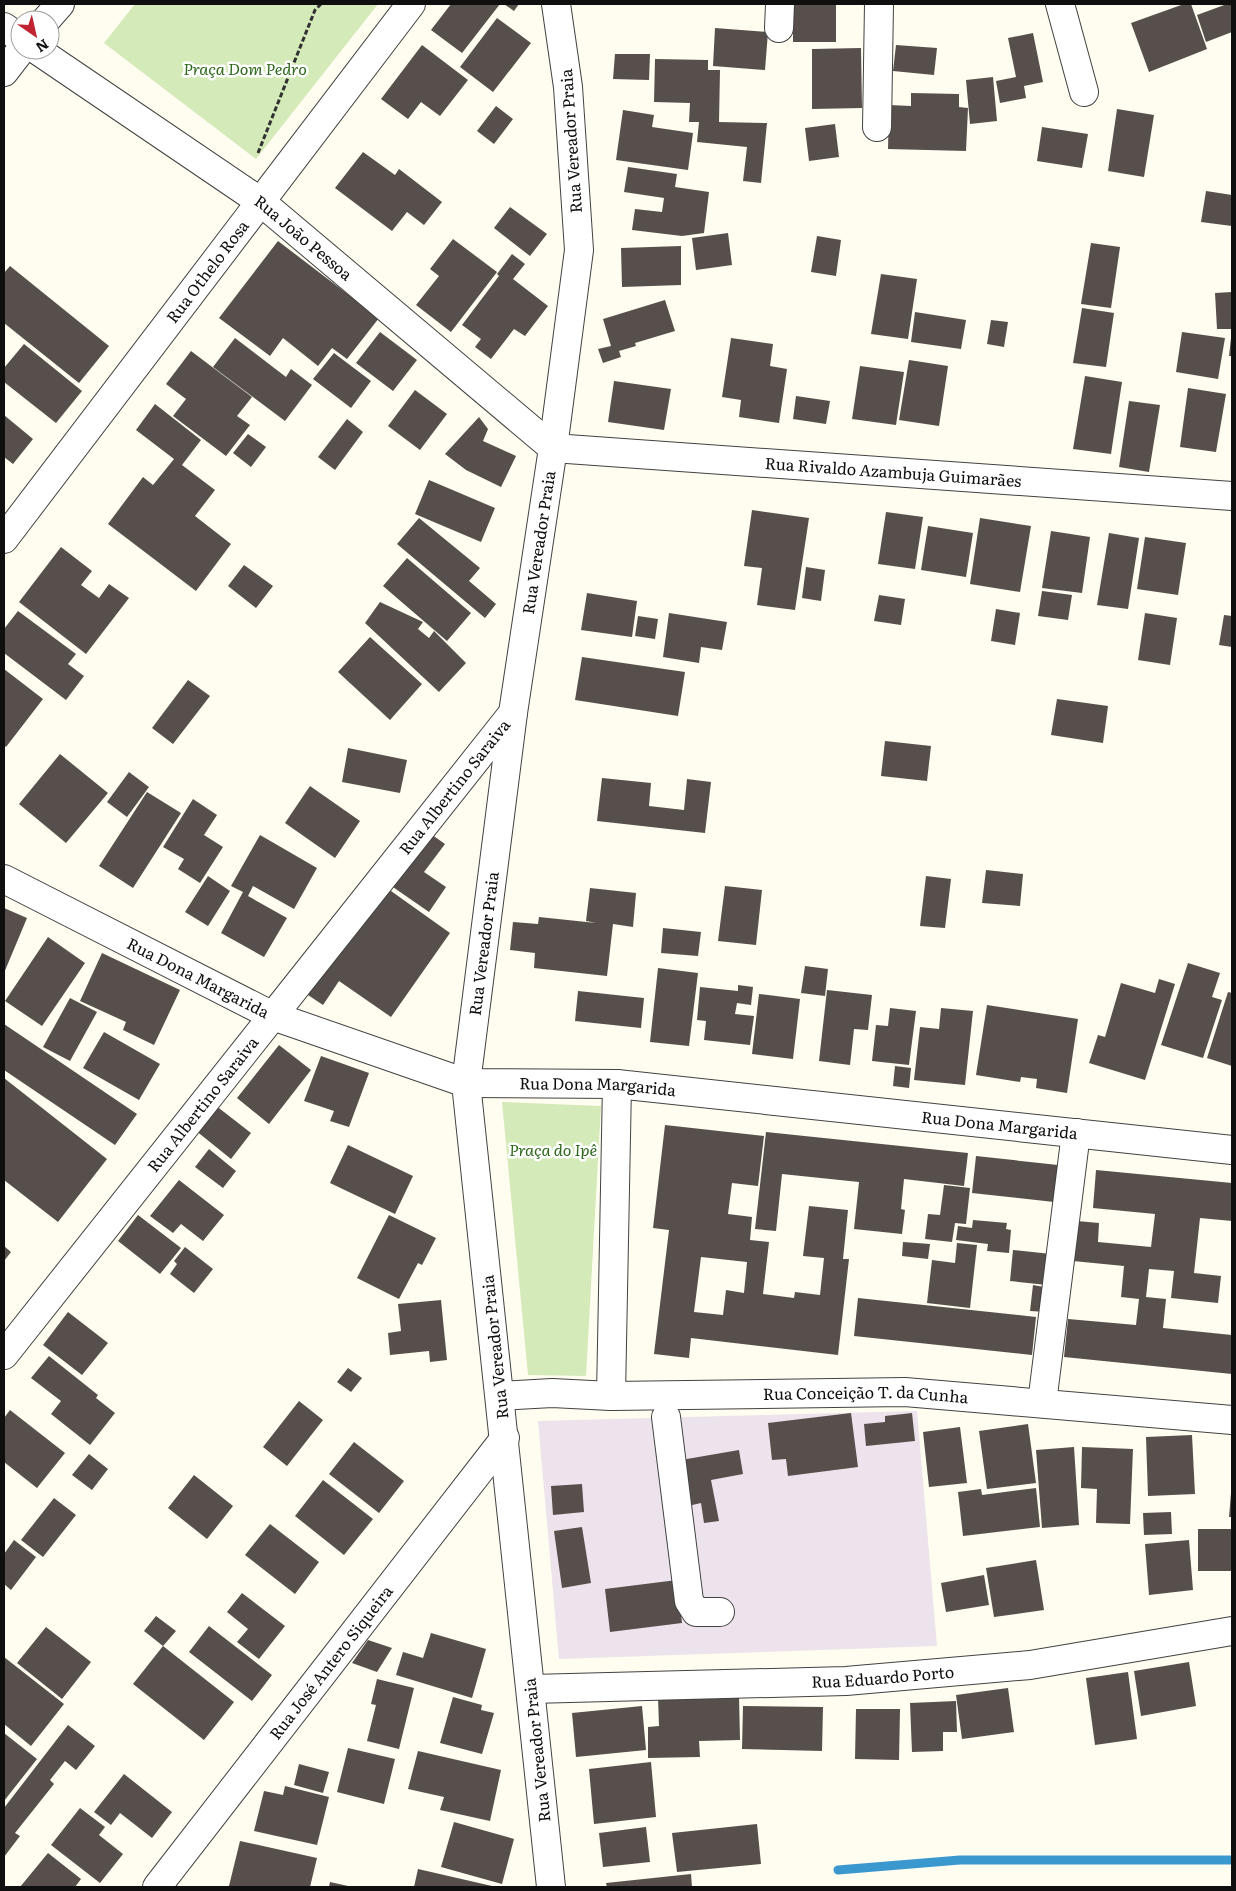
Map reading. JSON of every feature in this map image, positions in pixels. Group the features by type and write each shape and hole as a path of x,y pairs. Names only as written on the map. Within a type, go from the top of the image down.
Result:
{"street":[{"name":"Rua Othelo Rosa","path":"4,539 411,4"},
{"name":"Rua Vereador Praia","path":"551,1887 466,1083 513,712 553,448 579,250 568,87 556,4"},
{"path":"877,127 879,4"},
{"path":"1060,4 1084,92"},
{"path":"4,72 13,60"},
{"name":"Rua João Pessoa","path":"52,60 261,202 553,448"},
{"name":"Rua Rivaldo Azambuja Guimarães","path":"553,448 1232,496"},
{"name":"Rua Albertino Saraiva","path":"4,1355 513,712"},
{"name":"Rua Dona Margarida","path":"4,879 273,1016 466,1083 617,1084 1232,1150"},
{"path":"611,1396 617,1084"},
{"path":"1042,1404 1076,1133"},
{"name":"Rua Conceição T. da Cunha","path":"500,1396 552,1393 611,1396 905,1392 1232,1420"},
{"path":"666,1417 689,1601 696,1612 720,1612"},
{"name":"Rua José Antero Siqueira","path":"157,1887 504,1438"},
{"name":"Rua Eduardo Porto","path":"531,1689 856,1680 1030,1666 1232,1632"}],"path":[{"path":"256,159 315,10 321,4"}],"shaded area":[{"path":"917,1411 937,1646 559,1659 538,1421"}],"green space":[{"name":"Praça Dom Pedro","path":"135,4 378,4 256,159 104,43"},
{"name":"Praça do Ipê","path":"502,1102 601,1106 586,1376 528,1375"}],"building":[{"path":"451,4 500,4 462,53 431,30"},
{"path":"504,4 519,4 514,11"},
{"path":"793,4 836,4 836,42 793,42"},
{"path":"1184,4 1191,4 1207,49 1149,72 1131,23"},
{"path":"1232,4 1232,32 1206,42 1197,15"},
{"path":"497,18 531,43 493,92 460,67"},
{"path":"715,28 768,32 765,70 713,66"},
{"path":"1033,33 1043,82 1024,86 1026,98 1000,103 996,81 1016,77 1008,38"},
{"path":"422,45 468,80 440,116 421,102 408,119 381,99"},
{"path":"896,45 937,48 934,75 893,71"},
{"path":"861,48 862,108 812,109 812,49"},
{"path":"615,54 650,54 649,80 613,79"},
{"path":"655,59 708,60 708,70 720,70 719,122 767,123 761,183 743,181 747,147 697,142 699,122 689,122 690,103 654,102"},
{"path":"993,77 997,121 970,124 966,80"},
{"path":"911,93 959,94 959,107 968,108 966,151 888,149 889,105 911,106"},
{"path":"496,106 513,119 494,144 477,131"},
{"path":"1117,109 1154,115 1144,177 1108,171"},
{"path":"623,110 654,115 652,127 693,133 688,170 616,160"},
{"path":"835,124 839,157 809,161 805,128"},
{"path":"1042,127 1088,134 1082,168 1037,161"},
{"path":"363,152 395,175 399,169 442,202 424,225 407,212 392,231 335,188"},
{"path":"628,167 677,174 675,187 709,192 704,233 682,236 632,230 635,209 662,212 664,198 624,192"},
{"path":"1206,191 1232,195 1232,226 1201,222"},
{"path":"510,207 547,234 530,256 494,228"},
{"path":"728,233 732,265 696,270 692,238"},
{"path":"817,236 841,240 836,276 811,272"},
{"path":"453,239 497,272 451,332 416,305 439,276 430,269"},
{"path":"278,241 379,318 347,359 332,348 318,366 283,338 270,356 219,318"},
{"path":"1091,243 1120,247 1111,308 1081,304"},
{"path":"681,246 681,285 622,287 621,248"},
{"path":"512,254 525,264 513,279 548,306 525,336 514,329 491,359 475,347 481,339 462,325 499,276 497,274"},
{"path":"10,266 109,346 79,383 4,323 4,273"},
{"path":"881,274 917,279 908,339 871,334"},
{"path":"1232,292 1232,329 1217,329 1215,293"},
{"path":"665,300 675,331 635,343 636,346 619,351 621,357 603,363 598,349 611,346 603,319"},
{"path":"1082,308 1114,313 1106,367 1073,363"},
{"path":"915,312 966,320 961,349 911,342"},
{"path":"991,320 1008,322 1004,347 987,344"},
{"path":"380,332 417,360 393,391 356,363"},
{"path":"1182,332 1225,338 1218,379 1176,372"},
{"path":"235,338 286,377 291,369 312,385 285,421 213,367"},
{"path":"731,338 773,344 770,366 787,369 779,423 739,417 741,400 722,397"},
{"path":"1231,338 1232,356 1229,356"},
{"path":"24,344 82,391 56,423 4,382 4,368"},
{"path":"191,351 252,397 237,416 250,425 226,456 173,416 186,399 166,384"},
{"path":"334,353 371,381 351,408 313,379"},
{"path":"909,360 948,366 939,426 899,420"},
{"path":"860,366 904,372 896,425 852,419"},
{"path":"1085,376 1122,382 1111,454 1073,449"},
{"path":"614,381 671,389 664,430 608,422"},
{"path":"1188,388 1226,394 1216,452 1180,447"},
{"path":"415,390 447,414 420,450 388,426"},
{"path":"796,396 830,401 826,424 793,419"},
{"path":"1129,401 1160,405 1149,472 1119,467"},
{"path":"155,404 201,440 182,465 215,490 195,516 231,544 196,591 108,524 143,477 153,485 174,459 136,430"},
{"path":"4,415 33,439 13,464 4,457"},
{"path":"479,417 488,429 483,441 516,456 501,487 466,470 445,454"},
{"path":"347,419 363,432 335,470 318,457"},
{"path":"248,434 266,447 251,467 233,453"},
{"path":"429,480 495,508 481,542 415,514"},
{"path":"752,510 809,518 795,610 757,605 762,568 744,566"},
{"path":"886,512 923,517 915,569 878,564"},
{"path":"419,518 480,568 469,581 496,604 485,618 397,544"},
{"path":"980,518 1031,526 1020,592 970,584"},
{"path":"928,526 973,533 966,577 921,570"},
{"path":"1051,531 1090,537 1082,593 1042,588"},
{"path":"1109,533 1139,538 1128,609 1097,605"},
{"path":"1145,537 1186,543 1178,595 1137,589"},
{"path":"61,547 92,571 81,585 99,598 109,584 129,598 86,654 19,602"},
{"path":"407,558 471,613 447,641 383,586"},
{"path":"244,565 273,586 256,608 228,586"},
{"path":"806,567 825,570 821,601 802,598"},
{"path":"1042,591 1072,595 1068,620 1038,616"},
{"path":"587,593 637,601 632,637 581,630"},
{"path":"879,595 905,599 901,625 874,621"},
{"path":"380,602 423,622 418,629 429,638 434,631 466,663 439,692 365,623"},
{"path":"996,609 1020,613 1015,645 991,641"},
{"path":"18,611 76,654 68,664 84,676 66,700 4,653 4,629"},
{"path":"669,613 727,622 722,650 701,647 699,663 663,657"},
{"path":"1145,613 1177,618 1170,665 1138,660"},
{"path":"1224,615 1232,616 1232,647 1219,645"},
{"path":"638,616 658,619 655,639 635,636"},
{"path":"370,637 422,684 390,720 338,672"},
{"path":"582,657 685,672 678,716 575,700"},
{"path":"4,669 43,699 6,747 4,745"},
{"path":"188,680 210,696 173,744 152,728"},
{"path":"1057,699 1108,706 1103,743 1051,735"},
{"path":"885,741 931,746 927,781 881,776"},
{"path":"348,748 407,760 400,793 342,782"},
{"path":"60,754 108,793 66,843 19,804"},
{"path":"129,772 149,787 127,817 107,802"},
{"path":"602,778 651,783 649,806 684,810 687,779 711,782 705,833 597,821"},
{"path":"310,786 360,821 335,858 285,823"},
{"path":"147,792 181,813 133,888 99,866"},
{"path":"193,799 217,815 204,835 223,847 200,883 178,869 184,859 163,847"},
{"path":"428,832 445,844 424,872 446,887 429,912 390,885"},
{"path":"260,835 317,868 294,909 253,886 248,896 287,918 264,957 221,933 243,892 231,886"},
{"path":"986,870 1023,874 1020,906 982,903"},
{"path":"208,876 230,891 208,926 185,912"},
{"path":"926,876 951,879 945,928 920,926"},
{"path":"384,886 450,933 391,1017 339,981 323,1005 305,993"},
{"path":"725,886 762,890 756,945 718,941"},
{"path":"590,888 636,893 633,927 613,924 607,976 534,968 535,953 510,950 513,922 538,924 539,917 596,923 586,921"},
{"path":"4,908 27,918 4,973"},
{"path":"663,928 701,932 698,956 661,953"},
{"path":"48,937 85,963 42,1026 5,1001"},
{"path":"102,953 180,990 154,1045 123,1030 126,1022 80,1001"},
{"path":"1188,963 1220,973 1212,997 1222,1000 1203,1058 1161,1045"},
{"path":"805,966 828,969 825,996 801,993"},
{"path":"658,968 698,973 689,1046 650,1042"},
{"path":"1159,979 1175,984 1145,1080 1089,1063 1098,1035 1105,1037 1121,983 1155,993"},
{"path":"738,985 753,987 751,1005 737,1003 735,1014 754,1016 750,1045 704,1040 706,1021 697,1020 700,987 738,991"},
{"path":"827,990 872,995 868,1030 854,1029 850,1065 819,1061"},
{"path":"578,991 644,998 641,1028 575,1021"},
{"path":"1228,992 1232,993 1232,1066 1207,1058"},
{"path":"759,994 800,999 793,1059 752,1054"},
{"path":"70,998 97,1012 70,1061 43,1047"},
{"path":"987,1005 1078,1019 1067,1093 1036,1088 1037,1079 1021,1077 1020,1082 976,1075"},
{"path":"890,1008 916,1011 909,1065 872,1061 876,1025 888,1026"},
{"path":"941,1008 973,1011 965,1085 914,1080 920,1027 939,1029"},
{"path":"4,1024 137,1114 115,1145 4,1070"},
{"path":"104,1032 160,1064 139,1100 83,1068"},
{"path":"279,1045 311,1070 269,1124 237,1098"},
{"path":"321,1056 369,1073 349,1127 330,1121 334,1111 304,1101"},
{"path":"895,1066 911,1068 909,1088 893,1086"},
{"path":"4,1078 107,1159 58,1222 4,1180"},
{"path":"215,1105 251,1133 231,1159 195,1130"},
{"path":"665,1125 764,1136 758,1186 732,1183 728,1214 752,1217 750,1240 769,1242 763,1294 794,1298 795,1292 820,1295 824,1258 803,1256 809,1206 848,1210 843,1259 849,1259 838,1355 691,1338 689,1358 654,1354 669,1230 653,1228","holes":["701,1257 747,1262 744,1293 726,1290 723,1315 694,1312"]},
{"path":"766,1132 968,1153 964,1186 904,1179 901,1209 905,1210 902,1234 854,1229 859,1182 782,1174 776,1231 755,1229"},
{"path":"348,1145 413,1176 395,1214 330,1183"},
{"path":"209,1149 236,1171 223,1188 195,1167"},
{"path":"976,1156 1058,1165 1054,1202 972,1193"},
{"path":"1096,1170 1232,1183 1232,1221 1200,1218 1194,1273 1221,1276 1218,1303 1171,1298 1174,1271 1149,1269 1146,1297 1166,1299 1163,1328 1232,1335 1232,1374 1064,1357 1068,1319 1136,1325 1139,1299 1121,1297 1124,1266 1073,1261 1077,1221 1099,1223 1098,1242 1151,1247 1155,1214 1093,1208"},
{"path":"179,1180 224,1215 203,1241 181,1224 173,1233 150,1216"},
{"path":"944,1185 970,1188 966,1224 955,1223 952,1242 925,1239 928,1214 940,1215"},
{"path":"138,1215 181,1248 160,1274 118,1241"},
{"path":"389,1215 436,1238 422,1265 418,1263 399,1299 357,1278"},
{"path":"973,1220 1007,1223 1006,1229 1011,1230 1009,1253 987,1251 988,1244 956,1240 958,1226 972,1228"},
{"path":"903,1242 930,1244 928,1259 902,1256"},
{"path":"957,1243 977,1245 970,1308 927,1303 932,1260 955,1263"},
{"path":"4,1246 11,1252 4,1261"},
{"path":"185,1247 213,1269 194,1293 170,1274 177,1264 174,1261"},
{"path":"1013,1250 1051,1254 1047,1285 1010,1281"},
{"path":"1033,1285 1049,1288 1046,1312 1030,1311"},
{"path":"858,1298 1036,1317 1032,1355 854,1336"},
{"path":"441,1300 447,1360 430,1362 429,1351 390,1355 388,1333 401,1331 398,1304"},
{"path":"68,1312 108,1343 82,1375 43,1345"},
{"path":"49,1356 98,1395 96,1398 115,1413 90,1445 51,1414 61,1401 31,1378"},
{"path":"348,1368 362,1378 351,1392 337,1382"},
{"path":"299,1401 323,1420 287,1466 263,1447"},
{"path":"10,1410 65,1453 37,1488 4,1462 4,1418"},
{"path":"851,1413 858,1467 788,1476 786,1459 772,1460 768,1423"},
{"path":"912,1413 915,1441 866,1446 864,1424 885,1422 885,1416"},
{"path":"1028,1424 1036,1483 987,1489 979,1431"},
{"path":"960,1427 967,1483 929,1487 923,1432"},
{"path":"1192,1435 1195,1494 1148,1496 1146,1437"},
{"path":"354,1442 404,1481 379,1513 329,1474"},
{"path":"1074,1447 1079,1525 1042,1528 1036,1450"},
{"path":"1082,1447 1133,1449 1130,1524 1096,1523 1097,1489 1081,1488"},
{"path":"739,1450 743,1474 711,1480 719,1521 704,1523 701,1503 688,1506 681,1460"},
{"path":"89,1454 108,1469 92,1490 72,1475"},
{"path":"194,1475 233,1506 207,1539 168,1508"},
{"path":"323,1480 373,1519 344,1555 295,1516"},
{"path":"582,1484 584,1512 553,1515 551,1486"},
{"path":"1036,1488 1040,1527 963,1536 958,1492 981,1489 982,1495"},
{"path":"1231,1493 1232,1517 1229,1517"},
{"path":"54,1498 76,1515 43,1557 21,1540"},
{"path":"1171,1512 1172,1534 1144,1535 1143,1513"},
{"path":"270,1524 319,1562 295,1594 245,1555"},
{"path":"582,1527 591,1583 562,1588 554,1531"},
{"path":"1198,1529 1232,1529 1232,1571 1198,1571"},
{"path":"14,1540 36,1557 11,1590 4,1584 4,1554"},
{"path":"1189,1540 1193,1590 1149,1595 1145,1544"},
{"path":"1036,1560 1044,1610 994,1617 986,1568"},
{"path":"984,1575 989,1605 946,1612 941,1583"},
{"path":"677,1580 682,1623 610,1632 605,1589"},
{"path":"242,1593 285,1626 259,1659 237,1642 248,1629 227,1612"},
{"path":"156,1616 176,1631 163,1646 144,1631"},
{"path":"209,1626 272,1675 252,1701 189,1652"},
{"path":"46,1627 91,1662 62,1699 17,1663"},
{"path":"431,1633 486,1649 472,1698 396,1675 403,1652 423,1658"},
{"path":"368,1640 392,1648 377,1672 352,1663"},
{"path":"163,1646 234,1702 204,1740 133,1684"},
{"path":"4,1657 64,1704 31,1746 4,1724"},
{"path":"1189,1662 1196,1706 1141,1716 1134,1671"},
{"path":"1128,1672 1137,1739 1095,1745 1086,1678"},
{"path":"377,1679 414,1688 399,1749 367,1741 376,1705 371,1704"},
{"path":"1008,1688 1014,1732 962,1739 956,1695"},
{"path":"739,1696 740,1740 699,1741 700,1757 648,1758 648,1727 659,1726 658,1697"},
{"path":"453,1697 482,1705 481,1710 494,1713 482,1754 440,1743"},
{"path":"956,1701 957,1732 943,1732 943,1751 912,1752 910,1703"},
{"path":"642,1706 646,1750 576,1757 572,1713"},
{"path":"743,1706 823,1707 822,1751 742,1749"},
{"path":"856,1709 900,1709 899,1760 855,1759"},
{"path":"68,1725 95,1746 76,1770 65,1761 50,1780 54,1784 15,1833 20,1836 4,1857 4,1808"},
{"path":"4,1733 37,1759 4,1801"},
{"path":"348,1748 395,1759 384,1804 337,1792"},
{"path":"418,1751 501,1770 490,1821 440,1810 444,1797 408,1789"},
{"path":"651,1762 656,1817 594,1824 589,1769"},
{"path":"299,1764 329,1772 323,1793 294,1785"},
{"path":"124,1774 172,1812 152,1838 120,1813 111,1825 94,1812"},
{"path":"285,1786 329,1797 317,1845 254,1831 264,1791 283,1795"},
{"path":"80,1808 105,1827 99,1835 123,1854 100,1883 51,1845"},
{"path":"454,1822 514,1839 502,1884 441,1867"},
{"path":"757,1824 761,1864 677,1872 672,1833"},
{"path":"646,1827 650,1862 603,1867 599,1833"},
{"path":"240,1841 317,1858 310,1887 229,1886"},
{"path":"48,1853 81,1879 75,1887 20,1887"},
{"path":"418,1869 492,1886 492,1887 414,1887"},
{"path":"691,1874 692,1887 607,1887 606,1883"},
{"path":"330,1882 348,1886 348,1887 329,1887"}],"waterway":[{"path":"838,1870 960,1860 1232,1860"}]}
